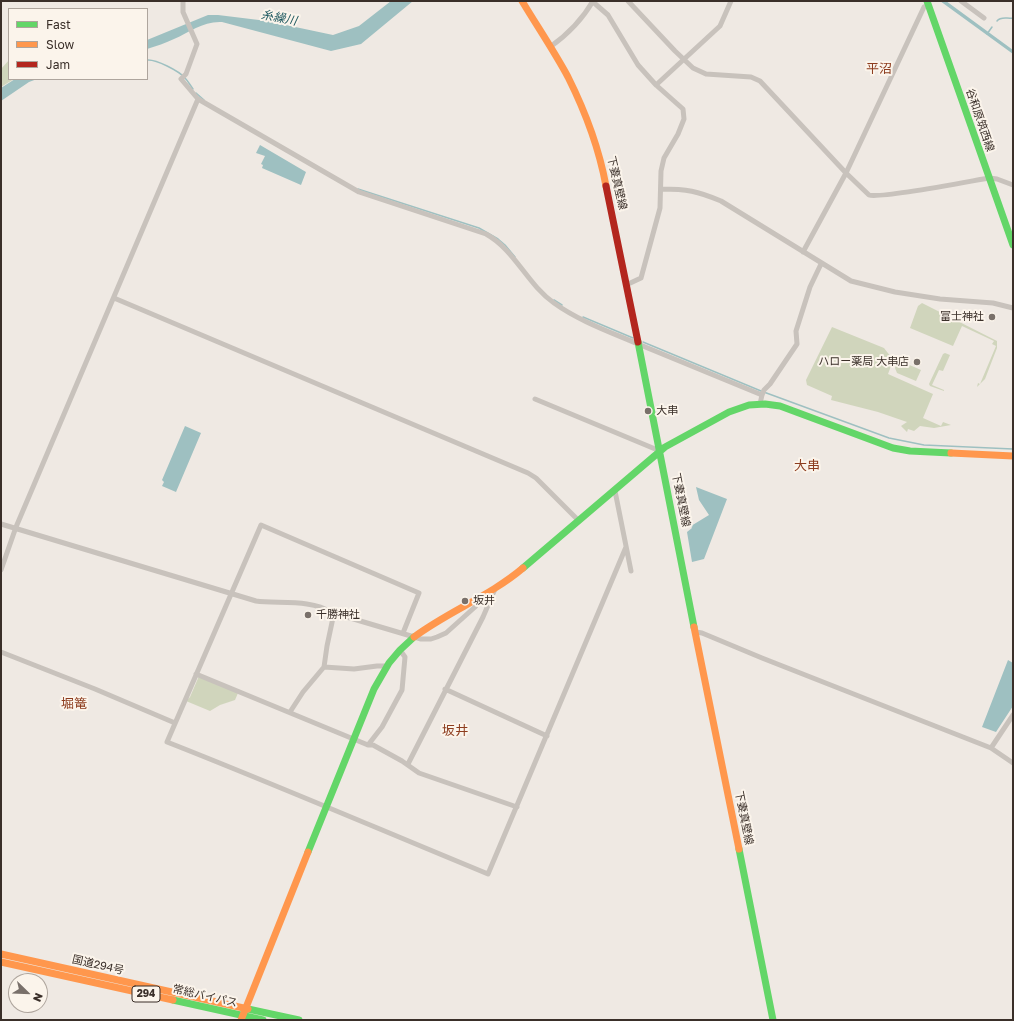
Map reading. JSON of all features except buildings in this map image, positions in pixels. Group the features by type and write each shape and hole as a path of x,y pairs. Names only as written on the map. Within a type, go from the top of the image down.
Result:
{"main road":[{"name":"下妻真壁線","path":"522,1 567,76 583,109 602,164 773,1020"},
{"name":"谷和原筑西線","path":"927,4 1013,245"},
{"path":"242,1018 325,808 374,689 386,666 414,637 430,626 495,589 520,572 660,451 729,412 744,406 760,404 780,406 893,448 940,453 1013,456"},
{"name":"294","path":"1,950 51,965"},
{"name":"国道294号","path":"1,954 191,996"},
{"name":"294","path":"1,962 48,973"},
{"name":"294","path":"1,966 48,973"},
{"name":"常総バイパス","path":"48,973 242,1018 263,1020"},
{"name":"常総バイパス","path":"191,996 299,1020"}],"street":[{"path":"183,1 182,8 197,44 184,76 181,79 198,99 359,192 479,231 492,238 506,250 536,287 553,303 579,319 763,393"},
{"path":"550,47 563,38 579,21 588,10 592,1 608,15 638,65 656,85 683,109 684,119 678,134 664,158 661,170 660,208 641,278 626,285"},
{"path":"628,1 693,68 706,74 751,77 760,82 846,172 873,196 989,178 997,179 1013,185"},
{"path":"656,85 720,26 731,1"},
{"path":"961,1 984,18"},
{"path":"803,252 846,172 924,7 927,4"},
{"path":"1,570 16,529 198,99"},
{"path":"661,189 687,190 702,193 722,201 850,281 895,292 940,299 993,304 1013,308"},
{"path":"760,404 763,393 797,344 796,331 810,287 821,264"},
{"path":"114,298 528,473 536,478 579,521"},
{"path":"535,399 660,451"},
{"path":"615,490 631,571"},
{"path":"1,524 262,602 312,606 326,609 334,613 421,639 431,639 446,633 475,607 483,596"},
{"path":"403,633 419,593 261,525 167,742 488,874 626,547"},
{"path":"408,764 483,616 495,589"},
{"path":"290,712 302,692 324,667 334,613"},
{"path":"696,632 702,633 991,748 1013,763"},
{"path":"368,745 382,727 402,690 405,657 400,650"},
{"path":"1,652 95,689 175,723"},
{"path":"324,667 354,669 386,666"},
{"path":"196,674 290,712 353,740 373,746 408,764 419,773 517,807"},
{"path":"445,690 547,736"},
{"path":"991,748 1013,715"}],"green space":[{"path":"8,61 8,80 12,80 1,87 1,69"},
{"path":"922,303 997,341 997,348 985,379 980,384 996,346 992,344 994,341 962,326 953,346 910,328 918,306"},
{"path":"832,327 884,348 891,357 894,358 888,374 933,394 923,418 941,426 943,422 951,425 934,428 920,426 914,431 908,429 907,432 901,426 907,422 878,412 831,400 832,396 807,385 806,380"},
{"path":"945,353 950,355 943,371 939,370 932,385 944,391 930,386 929,384 943,354"},
{"path":"898,360 921,370 916,381 897,373 895,368"},
{"path":"199,676 238,693 235,700 220,705 210,711 186,701 190,697"}],"water":[{"path":"391,1 413,1 361,44 331,51 222,22 203,25 148,49 148,40 208,15 267,21 333,35 359,26"},
{"path":"940,1 946,1 1013,50 1013,54"},
{"path":"13,80 34,80 1,101 1,88"},
{"path":"260,145 306,172 301,185 262,168 263,165 261,164 265,156 256,153"},
{"path":"185,426 201,433 176,492 162,486 164,482 162,480"},
{"path":"696,487 727,499 704,559 692,562 687,532 692,528 691,526 709,515 699,500"},
{"path":"1008,660 1013,663 1013,706 996,732 982,727"}],"waterway":[{"path":"997,21 1002,18 1013,18"},
{"path":"987,34 992,27"},
{"path":"148,60 161,63 178,72 186,79 193,89"},
{"path":"196,93 204,100"},
{"path":"358,189 479,228 498,239 515,257"},
{"path":"554,300 562,305"},
{"path":"583,317 633,338"},
{"path":"643,342 761,391 889,438 924,445 1013,449"}],"traffic: fast":[{"path":"927,1 1013,245"},
{"path":"638,342 694,627"},
{"path":"523,568 665,447 729,412 749,405 765,404 780,406 893,448 910,451 951,453"},
{"path":"308,852 374,689 389,663 414,637"},
{"path":"739,849 773,1020"},
{"path":"173,1000 263,1020"},
{"path":"248,1009 299,1020"}],"traffic: slow":[{"path":"522,1 568,77 586,116 606,186"},
{"path":"951,453 1013,456"},
{"path":"414,637 441,619 497,587 523,568"},
{"path":"694,627 739,849"},
{"path":"241,1020 308,852"},
{"path":"1,954 248,1009"},
{"path":"1,962 173,1000"}],"traffic: jam":[{"path":"606,186 638,342"}],"place":[{"name":"富士神社","path":"992,317"},
{"name":"ハロー薬局 大串店","path":"917,362"},
{"name":"大串","path":"648,411"},
{"name":"坂井","path":"465,601"},
{"name":"千勝神社","path":"308,615"}],"district":[{"name":"平沼","path":"879,69"},
{"name":"大串","path":"807,466"},
{"name":"堀篭","path":"74,704"},
{"name":"坂井","path":"455,731"}],"water label":[{"name":"糸繰川","path":"279,18"}]}
